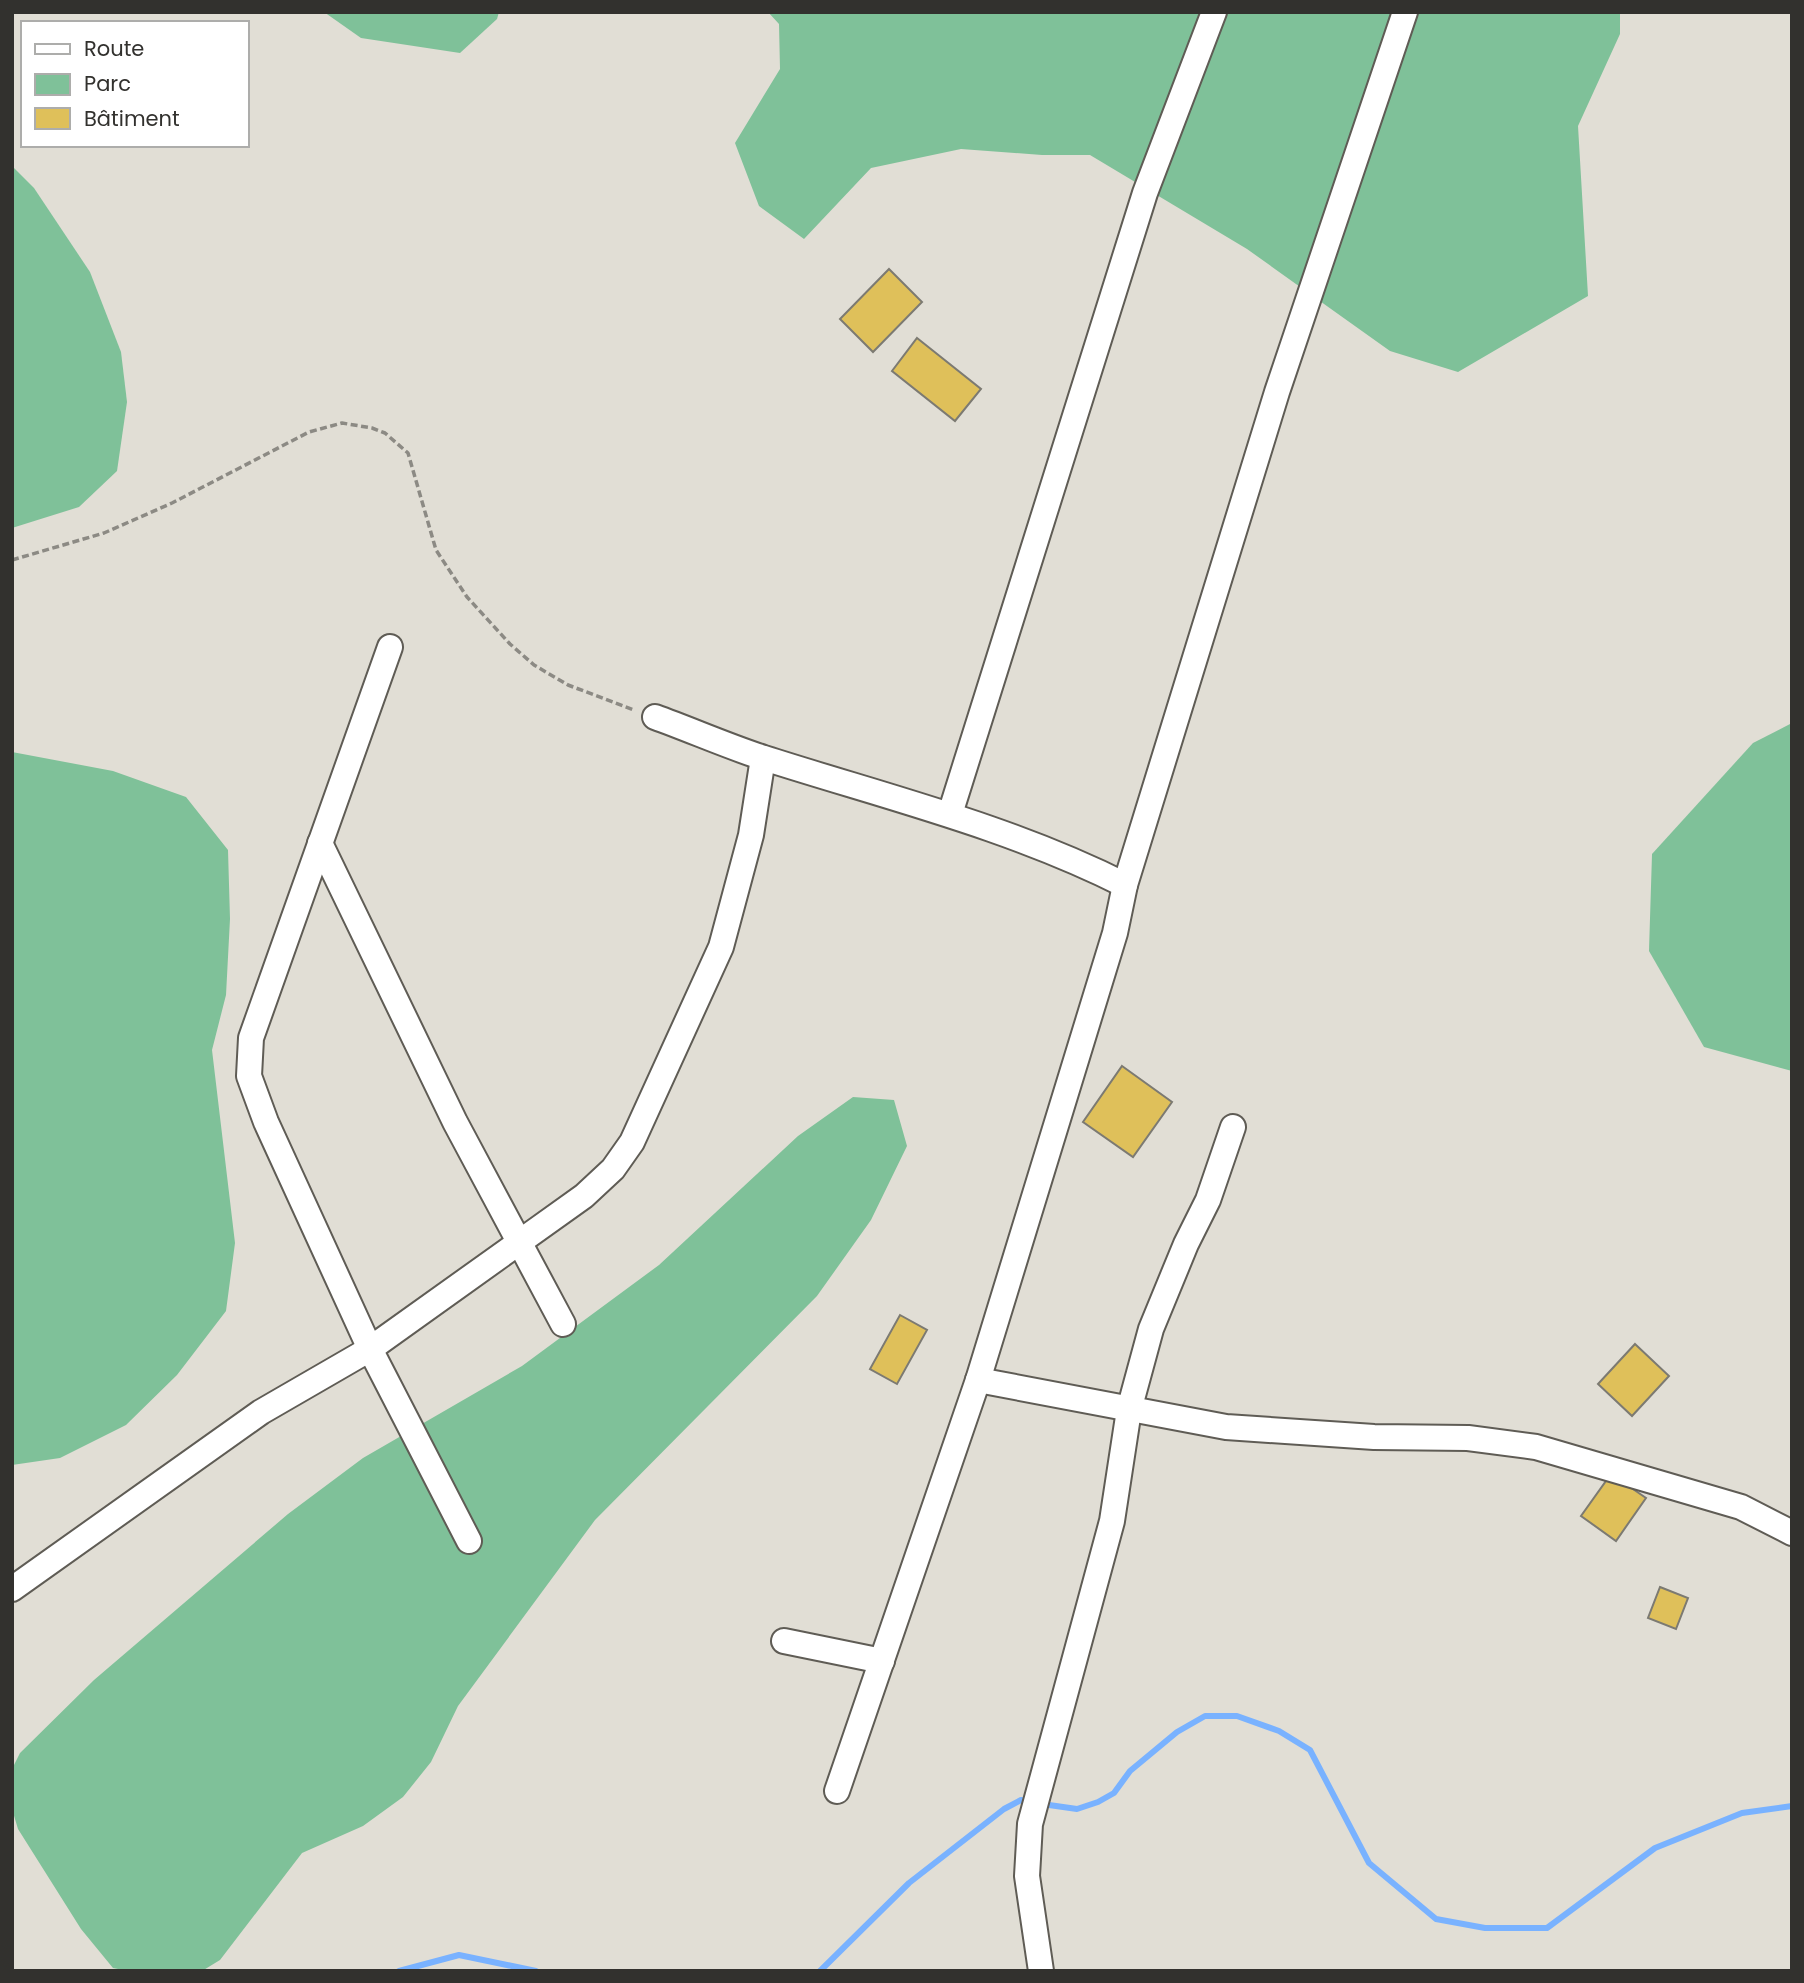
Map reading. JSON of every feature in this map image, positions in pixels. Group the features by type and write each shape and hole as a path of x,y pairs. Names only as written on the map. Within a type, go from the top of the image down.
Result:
{"street":[{"path":"950,814 1145,193 1214,12"},
{"path":"837,1791 978,1380 1115,933 1125,885 1277,392 1405,12"},
{"path":"390,647 251,1038 249,1076 266,1122 370,1349 469,1541"},
{"path":"655,717 764,758 950,814 1096,870 1125,885"},
{"path":"12,1589 261,1412 370,1349 584,1196 613,1169 647,1113 721,947 751,835 764,758"},
{"path":"320,843 455,1122 563,1324"},
{"path":"1041,1971 1027,1875 1030,1824 1112,1521 1129,1410 1151,1329 1186,1244 1208,1200 1233,1127"},
{"path":"978,1380 1226,1427 1374,1437 1468,1438 1536,1447 1741,1507 1792,1534"},
{"path":"784,1641 882,1661"}],"path":[{"path":"12,559 104,533 172,503 309,432 342,424 372,428 384,433 408,453 436,550 467,597 509,644 534,665 568,685 655,717"}],"green space":[{"path":"324,12 499,12 497,19 460,53 361,38"},
{"path":"768,12 1620,12 1620,34 1578,126 1588,296 1458,372 1390,351 1247,249 1090,155 1042,155 961,149 871,168 804,239 759,206 735,143 780,69 779,24"},
{"path":"12,166 34,188 90,272 121,352 127,402 117,471 79,507 12,528"},
{"path":"1792,723 1792,1071 1704,1047 1649,951 1652,854 1753,743"},
{"path":"12,752 113,771 186,797 228,850 230,919 226,995 212,1050 235,1243 226,1311 177,1375 126,1425 60,1458 12,1465"},
{"path":"853,1097 894,1100 907,1146 871,1220 817,1296 595,1520 458,1706 431,1762 403,1797 363,1826 302,1853 220,1960 202,1971 128,1971 113,1968 81,1929 18,1829 12,1809 12,1769 20,1753 94,1680 288,1514 363,1458 522,1366 659,1265 798,1136"}],"building":[{"path":"889,269 922,302 873,352 840,319"},
{"path":"917,338 981,389 955,421 892,371"},
{"path":"1122,1066 1172,1102 1133,1157 1083,1122"},
{"path":"900,1315 927,1330 897,1384 870,1369"},
{"path":"1635,1344 1669,1376 1632,1416 1598,1384"},
{"path":"1611,1474 1646,1498 1616,1541 1581,1516"},
{"path":"1660,1587 1688,1598 1676,1629 1648,1618"}],"waterway":[{"path":"1042,1804 1077,1809 1098,1802 1114,1793 1130,1771 1177,1732 1205,1716 1237,1716 1279,1731 1310,1750 1369,1863 1436,1919 1485,1928 1547,1928 1655,1848 1742,1813 1792,1806"},
{"path":"820,1971 909,1883 1004,1809 1021,1800 1031,1802"},
{"path":"399,1971 459,1955 536,1971"}]}
